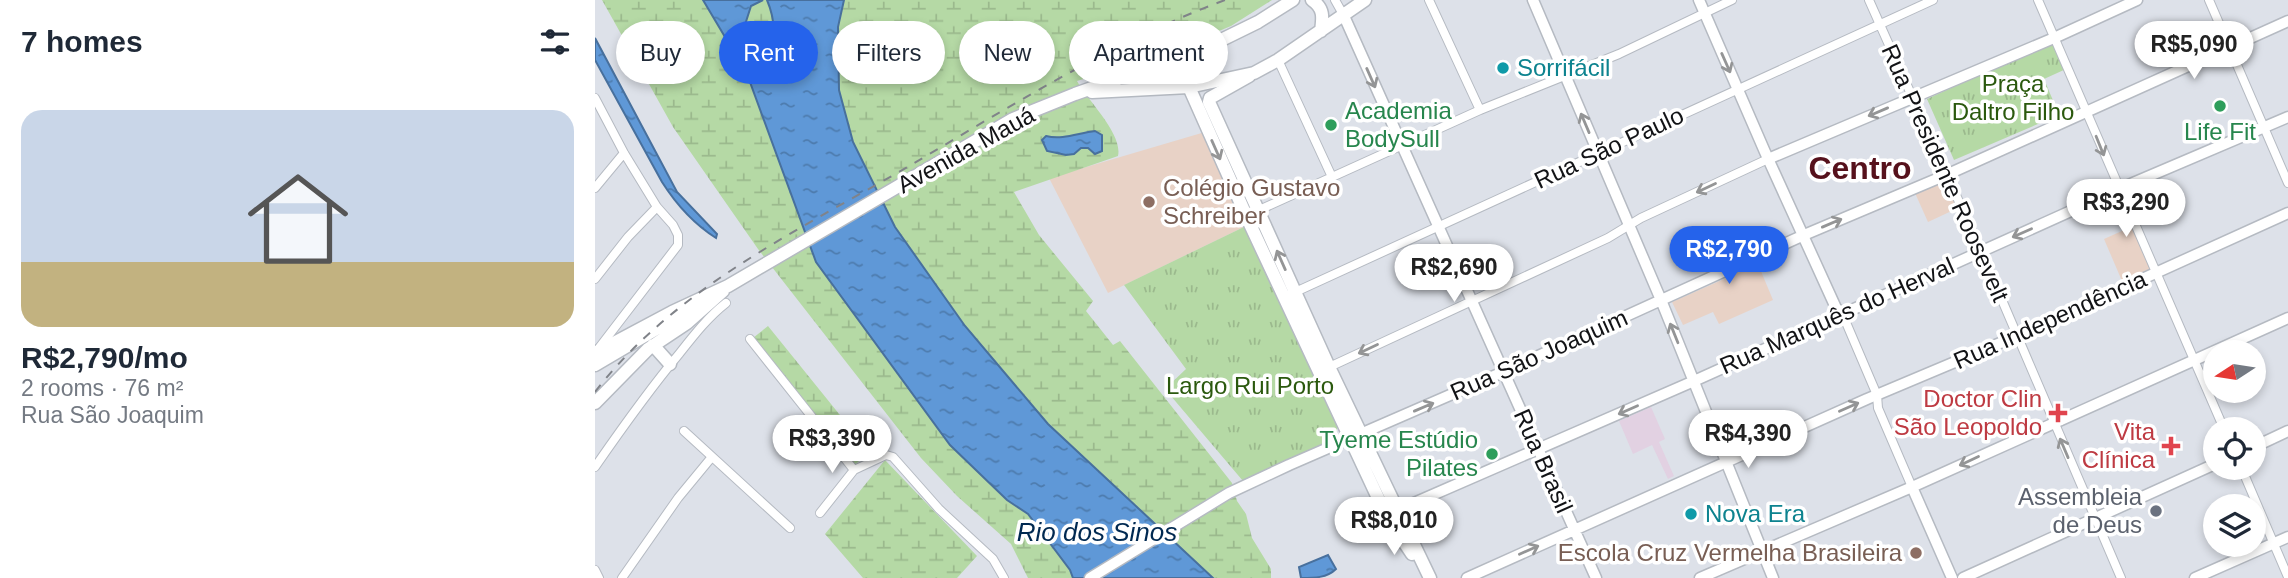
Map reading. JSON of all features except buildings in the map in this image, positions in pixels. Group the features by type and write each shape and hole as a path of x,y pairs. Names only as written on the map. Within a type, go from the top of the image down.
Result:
{"main road":[{"name":"Avenida Mauá","path":"1228,36 1293,0"},
{"path":"1312,0 1320,6 1324,16 1321,31"},
{"name":"Avenida Mauá","path":"1075,93 1189,88 1254,73 1278,60 1365,0"},
{"path":"1252,214 1209,100 1254,73"},
{"name":"Avenida Mauá","path":"728,286 1013,120 1101,84"},
{"path":"1189,84 1392,513 1430,578"},
{"path":"595,353 728,286"},
{"path":"595,403 653,345 687,323 728,286"},
{"path":"595,365 677,319 710,295"},
{"path":"653,345 670,364"}],"street":[{"name":"Rua Brasil","path":"1335,0 1596,578"},
{"path":"1429,0 1480,110"},
{"path":"1532,0 1630,225 1773,578"},
{"path":"1699,0 1836,308 1842,313 1877,395 1878,408 1952,578"},
{"path":"1252,214 1480,110 1565,76 1732,0"},
{"name":"Rua Presidente Roosevelt","path":"1869,0 1981,251 2121,578"},
{"name":"Rua São Paulo","path":"1290,295 1933,0"},
{"path":"2038,0 2219,417"},
{"path":"1324,369 1608,238 1768,159 2137,0"},
{"path":"2209,0 2288,183"},
{"name":"Rua São Joaquim","path":"1090,578 1229,493 1289,465 2288,21"},
{"path":"1278,60 1332,177"},
{"path":"595,98 624,153 657,207 678,235 678,245 595,353"},
{"name":"Rua Marquês do Herval","path":"1392,513 2288,117"},
{"path":"595,188 624,153"},
{"path":"595,279 628,237 657,207"},
{"name":"Rua Independência","path":"1467,578 2288,213"},
{"path":"595,467 670,364 711,315 726,303"},
{"path":"1700,578 1912,487 2288,318"},
{"path":"750,339 854,470"},
{"path":"684,432 790,528"},
{"path":"2266,442 2288,432"},
{"path":"820,513 854,470 886,455 893,457 939,509 993,559 1003,578"},
{"path":"622,578 678,498 711,458"},
{"path":"1963,578 2203,469"},
{"path":"2247,480 2288,577"},
{"path":"2195,578 2288,537"},
{"path":"595,569 599,578"}],"shaded area":[{"name":"Colégio Gustavo Schreiber","path":"1205,132 1248,225 1108,293 1049,178"},
{"path":"1945,180 1958,208 1928,222 1915,193"},
{"path":"2133,226 2152,268 2122,281 2104,239"},
{"path":"1758,264 1773,300 1719,324 1713,312 1683,325 1672,302"},
{"path":"1651,407 1665,439 1659,442 1674,476 1668,479 1652,445 1633,454 1619,421"}],"green space":[{"path":"602,0 703,0 719,27 719,84 751,84 816,262 950,445 1007,500 1028,514 1071,570 1073,578 1028,578 1011,544 957,496 921,458 758,249 673,127 649,84 705,84 705,21 616,21 616,25"},
{"path":"767,0 773,21 746,21 751,6"},
{"path":"844,0 1272,0 1228,27 1228,21 1069,21 1069,84 1079,84 1110,128 1118,147 1118,156 1014,192 1039,235 1093,301 1086,311 1113,345 1120,341 1232,483 1237,501 1246,514 1252,538 1271,569 1271,578 1213,578 1048,424 965,326 895,227 853,142 839,84 945,84 945,21 839,21","holes":["1081,133 1088,148 1068,154 1057,152 1060,139"]},
{"name":"Praça Daltro Filho","path":"2054,41 2066,69 2044,79 2059,115 1954,160 1927,99"},
{"name":"Largo Rui Porto","path":"1248,225 1333,411 1337,439 1243,481 1165,389 1186,369 1124,285"},
{"path":"768,326 869,451 855,465 753,338"},
{"path":"885,460 977,556 957,578 863,578 825,534"}],"water":[{"name":"Rio dos Sinos","path":"703,0 763,0 751,6 746,21 719,21 719,27"},
{"name":"Rio dos Sinos","path":"767,0 844,0 839,21 832,21 832,84 839,84 853,142 895,227 965,326 1048,424 1213,578 1073,578 1070,570 1028,514 1007,500 950,445 816,262 751,84 818,84 818,21 773,21"},
{"path":"595,38 616,77 616,84 619,84 677,192 717,234 716,238 686,213 662,182 595,60"},
{"path":"1095,131 1102,135 1102,151 1095,154 1088,148 1081,148 1074,154 1066,155 1047,151 1042,140 1046,136 1064,137"},
{"path":"1328,555 1336,569 1324,576 1301,578 1299,567"}],"railway":[{"path":"595,392 627,355 662,322 741,264 1065,75 1184,16 1225,0"}],"place":[{"name":"Sorrifácil","path":"1503,68"},
{"name":"Life Fit","path":"2220,106"},
{"name":"Academia BodySull","path":"1331,125"},
{"name":"Colégio Gustavo Schreiber","path":"1149,202"},
{"name":"Doctor Clin São Leopoldo","path":"2058,413"},
{"name":"Vita Clínica","path":"2171,446"},
{"name":"Tyeme Estúdio Pilates","path":"1492,454"},
{"name":"Assembleia de Deus","path":"2156,511"},
{"name":"Nova Era","path":"1691,514"},
{"name":"Escola Cruz Vermelha Brasileira","path":"1916,553"}],"district":[{"name":"Centro","path":"1860,168"}]}
